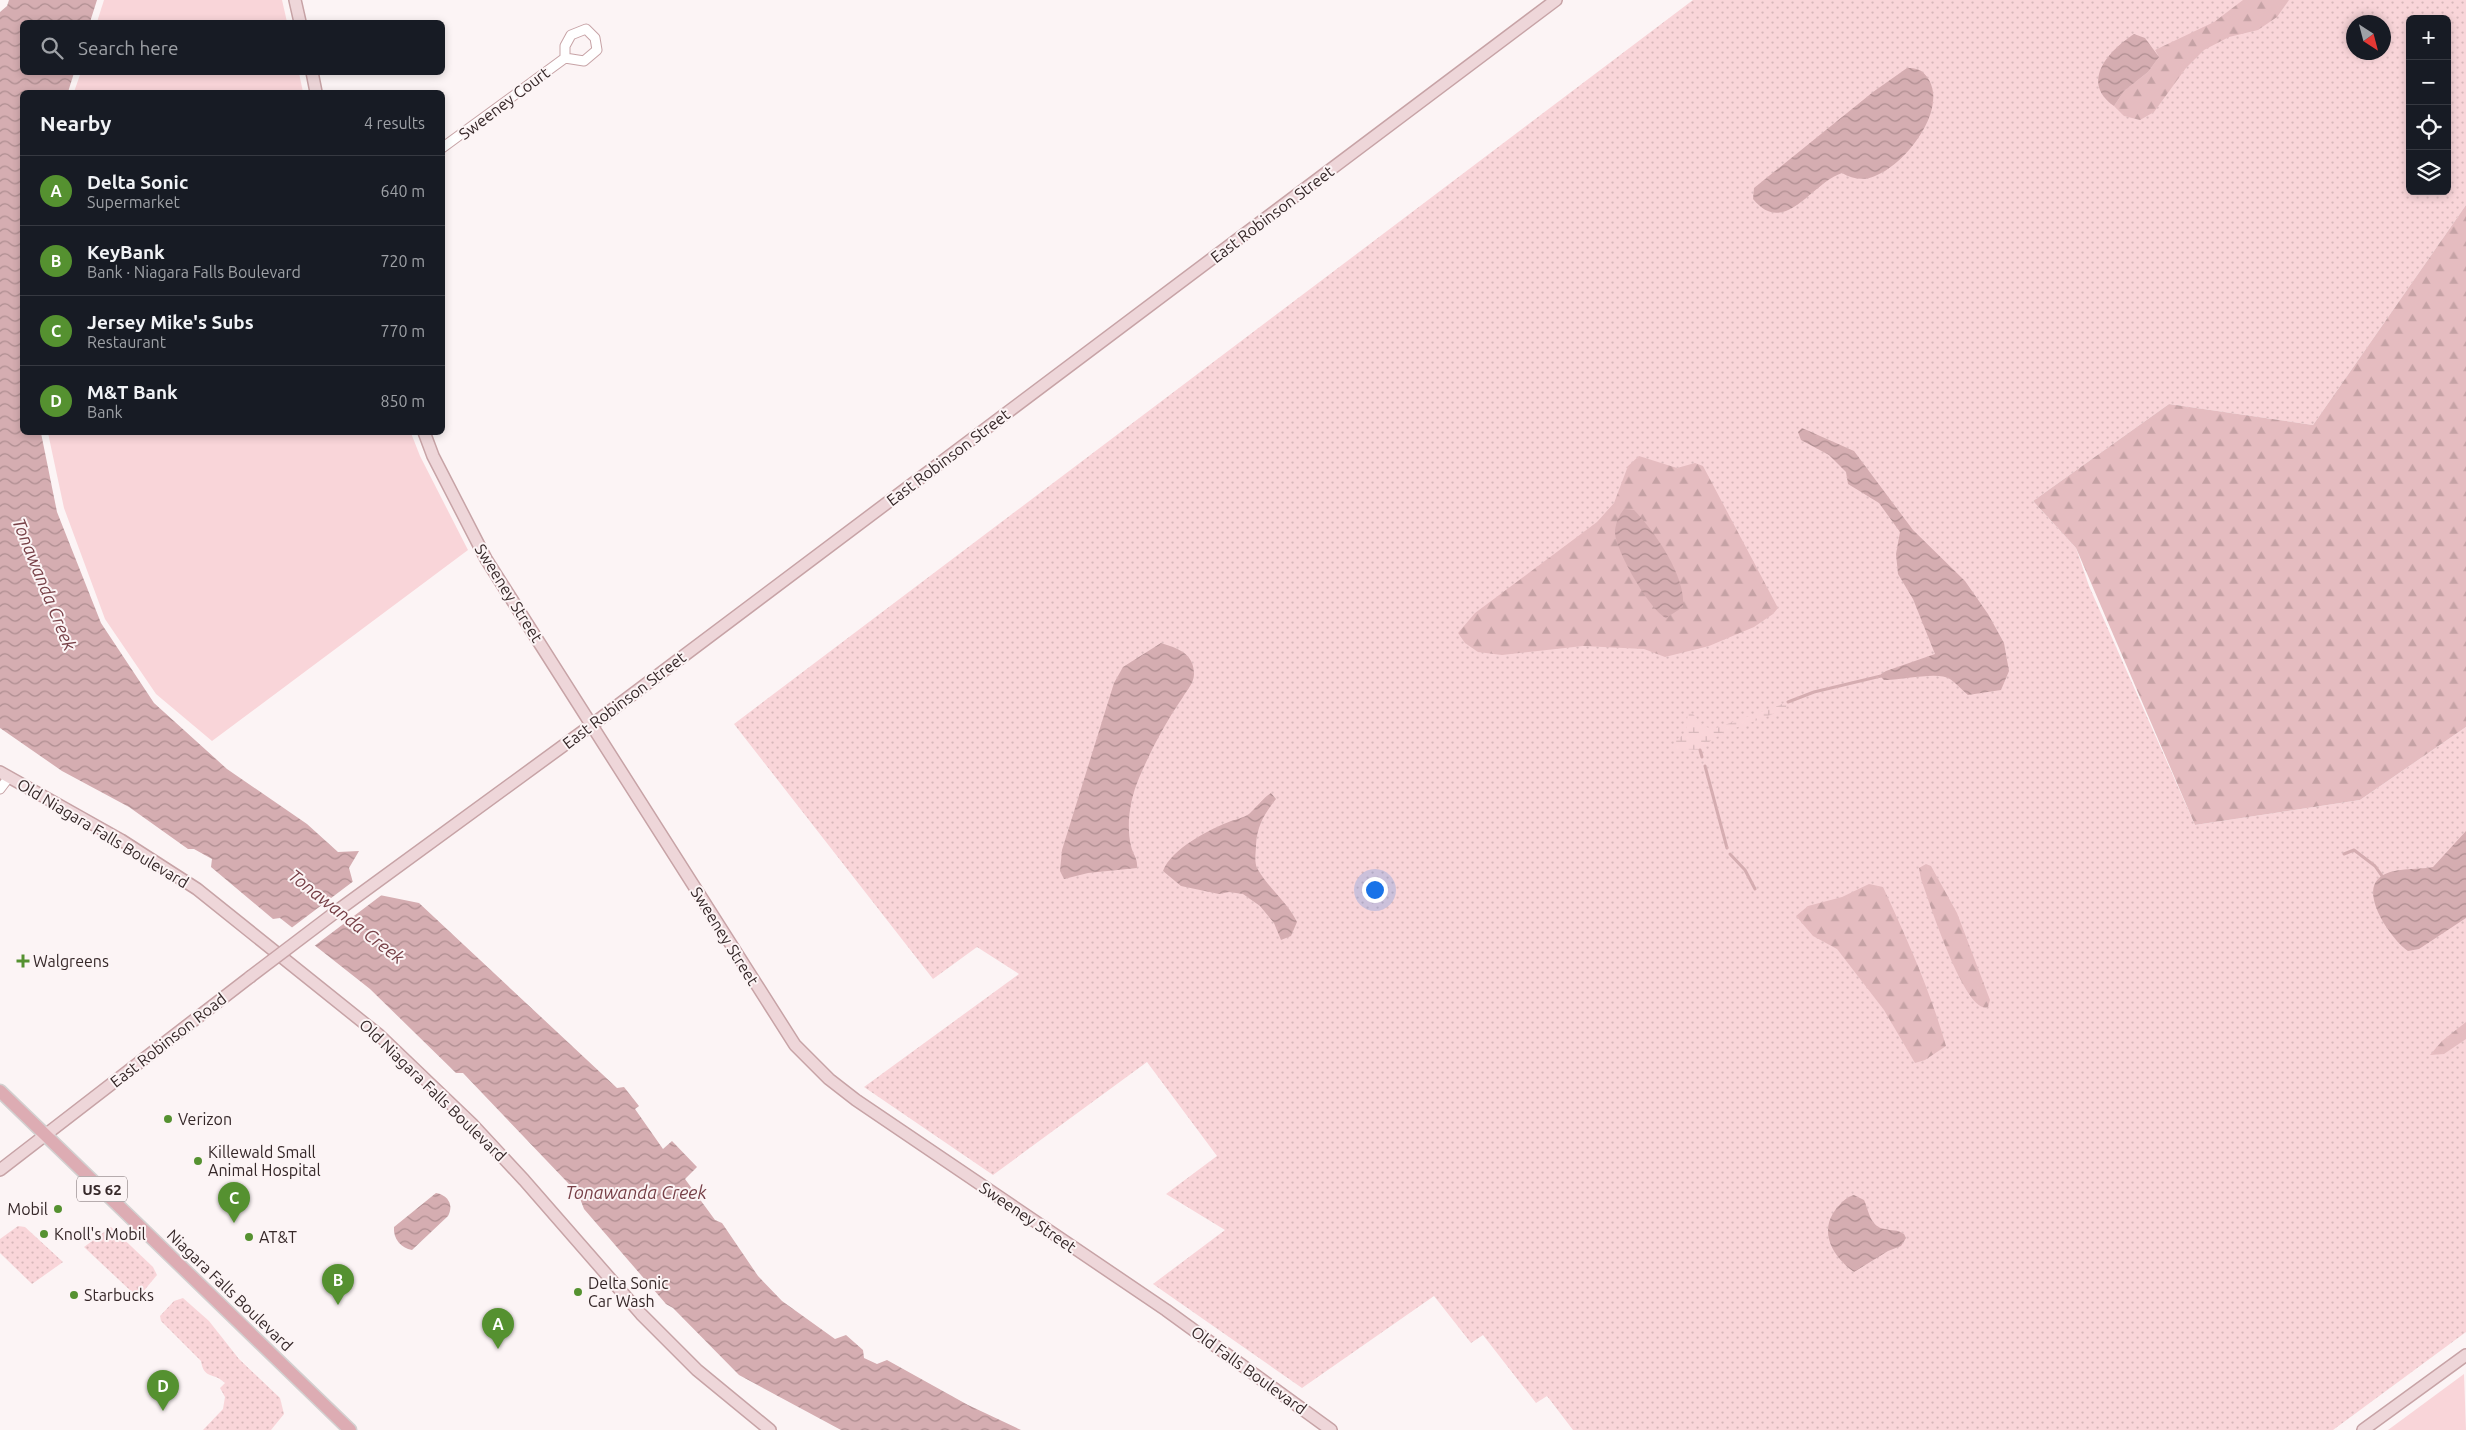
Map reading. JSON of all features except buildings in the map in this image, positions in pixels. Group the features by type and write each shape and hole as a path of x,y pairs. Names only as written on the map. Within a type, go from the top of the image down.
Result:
{"main road":[{"name":"Niagara Falls Boulevard","path":"0,1091 350,1430"}],"street":[{"path":"294,0 299,20"},
{"name":"East Robinson Street","path":"337,911 592,724 1556,0"},
{"name":"Sweeney Court","path":"445,146 565,58"},
{"path":"313,75 316,90"},
{"name":"Sweeney Street","path":"425,435 433,456 486,559 795,1045 829,1079 856,1100 1166,1310"},
{"path":"0,789 4,775"},
{"name":"Old Niagara Falls Boulevard","path":"4,775 113,835 197,889 379,1034 472,1124 524,1180 641,1314 697,1370 770,1430"},
{"name":"East Robinson Road","path":"0,1170 337,911"},
{"name":"Old Falls Boulevard","path":"1166,1310 1331,1430"},
{"path":"2363,1430 2466,1355"}],"green space":[{"path":"104,0 282,0 287,20 98,20"},
{"path":"1693,0 2466,0 2466,205 2313,425 2169,404 2033,501 2076,548 2089,586 2195,825 2360,800 2466,727 2466,1332 2333,1430 1573,1430 1547,1396 1536,1403 1483,1335 1471,1343 1434,1296 1302,1388 1153,1284 1225,1230 1166,1194 1217,1156 1147,1062 993,1175 864,1087 1019,974 977,947 933,979 734,724"},
{"path":"2243,0 2289,0 2277,17 2258,30 2229,37 2204,50 2186,68 2154,112 2140,120 2124,116 2114,106 2124,91 2148,72 2159,57 2155,50 2214,22"},
{"path":"80,75 299,75 303,90 75,90"},
{"path":"2466,205 2466,727 2360,800 2195,825 2076,548 2033,501 2169,404 2313,425"},
{"path":"48,435 412,435 420,456 468,550 212,741 156,694 105,619 64,508"},
{"path":"1639,456 1677,468 1695,463 1703,466 1778,608 1773,614 1754,627 1709,646 1665,657 1644,649 1583,646 1502,655 1478,652 1465,643 1458,633 1475,613 1597,522 1614,503 1628,466"},
{"path":"1788,702 1789,705 1778,711 1732,729 1710,741 1700,750 1676,749 1674,742 1686,732 1688,711 1705,727 1716,728"},
{"path":"1926,864 1931,866 1957,913 1990,1000 1988,1007 1979,1005 1969,993 1948,953 1921,879 1919,868"},
{"path":"1869,884 1883,887 1925,985 1946,1046 1925,1060 1915,1063 1884,1010 1837,949 1813,936 1796,916 1808,906 1842,897"},
{"path":"2466,1022 2466,1039 2444,1054 2430,1055 2442,1041"},
{"path":"18,1226 25,1227 63,1262 32,1284 0,1253 0,1239"},
{"path":"111,1227 153,1267 157,1275 142,1293 134,1294 84,1247"},
{"path":"183,1298 209,1321 239,1359 280,1398 284,1414 271,1430 203,1430 223,1409 225,1397 220,1388 225,1383 204,1371 201,1361 161,1321 160,1316 174,1301"},
{"path":"2464,1374 2466,1430 2388,1430"}],"water":[{"name":"Tonawanda Creek","path":"9,0 97,0 91,20 20,20 20,75 73,75 69,90 20,90 20,435 41,435 57,512 101,623 154,703 227,769 307,824 338,852 359,851 349,868 355,890 419,903 617,1088 624,1087 639,1106 635,1109 663,1149 672,1141 697,1167 685,1179 715,1220 722,1223 758,1276 782,1301 835,1339 846,1335 863,1350 864,1358 877,1364 887,1360 968,1405 1021,1430 841,1430 739,1375 673,1308 666,1304 584,1209 579,1196 568,1183 463,1073 456,1073 370,989 280,918 273,919 211,867 212,859 194,849 188,849 129,807 62,771 0,728 0,12 7,6"},
{"path":"2134,34 2145,38 2159,57 2148,72 2124,91 2114,106 2104,96 2099,86 2099,76 2108,57"},
{"path":"1907,68 1920,70 1929,80 1933,93 1932,107 1928,121 1920,136 1899,161 1887,170 1867,178 1854,178 1842,173 1787,211 1776,213 1765,209 1753,199 1754,188 1873,92"},
{"path":"1802,428 1854,451 1913,530 1965,581 1988,614 2004,643 2009,671 2001,690 1968,695 1950,679 1944,677 1928,676 1884,680 1881,677 1881,674 1886,671 1935,654 1913,599 1898,574 1896,554 1900,532 1879,503 1848,484 1846,472 1829,455 1801,440 1798,432"},
{"path":"1624,509 1634,510 1651,530 1660,542 1680,582 1683,607 1666,618 1659,613 1642,592 1620,550 1615,530 1618,519"},
{"path":"1161,643 1178,649 1188,656 1193,667 1194,677 1153,747 1133,795 1129,829 1137,868 1088,873 1064,879 1060,871 1062,850 1114,683 1123,667"},
{"path":"1271,793 1276,799 1260,826 1255,859 1261,875 1293,914 1297,922 1291,936 1281,940 1274,923 1260,906 1243,894 1229,892 1219,894 1181,886 1163,871 1167,863 1182,848 1213,829 1249,814"},
{"path":"2466,831 2466,918 2419,949 2408,951 2394,937 2380,917 2373,895 2374,886 2379,878 2390,872 2433,867"},
{"path":"436,1193 444,1196 449,1201 450,1212 448,1216 412,1250 404,1247 396,1239 394,1227"},
{"path":"1854,1195 1864,1200 1876,1225 1880,1228 1899,1231 1906,1238 1901,1246 1888,1251 1854,1272 1834,1252 1830,1244 1828,1226 1836,1209 1846,1198"}],"pier":[{"path":"355,880 357,888 383,894 313,947 290,929"}],"waterway":[{"path":"1788,702 1814,692 1881,676"},
{"path":"1700,750 1702,757"},
{"path":"1705,766 1727,848"},
{"path":"2344,854 2354,850 2375,866 2382,876"},
{"path":"1730,854 1745,870 1755,889"}],"place":[{"name":"Walgreens","path":"23,961"},
{"name":"Verizon","path":"168,1119"},
{"name":"Killewald Small Animal Hospital","path":"198,1161"},
{"name":"Mobil","path":"58,1209"},
{"name":"Jersey Mike's Subs","path":"234,1223"},
{"name":"Knoll's Mobil","path":"44,1234"},
{"name":"AT&T","path":"249,1237"},
{"name":"Delta Sonic Car Wash","path":"578,1292"},
{"name":"Starbucks","path":"74,1295"},
{"name":"KeyBank","path":"338,1305"},
{"name":"Delta Sonic","path":"498,1349"},
{"name":"M&T Bank","path":"163,1411"}]}
